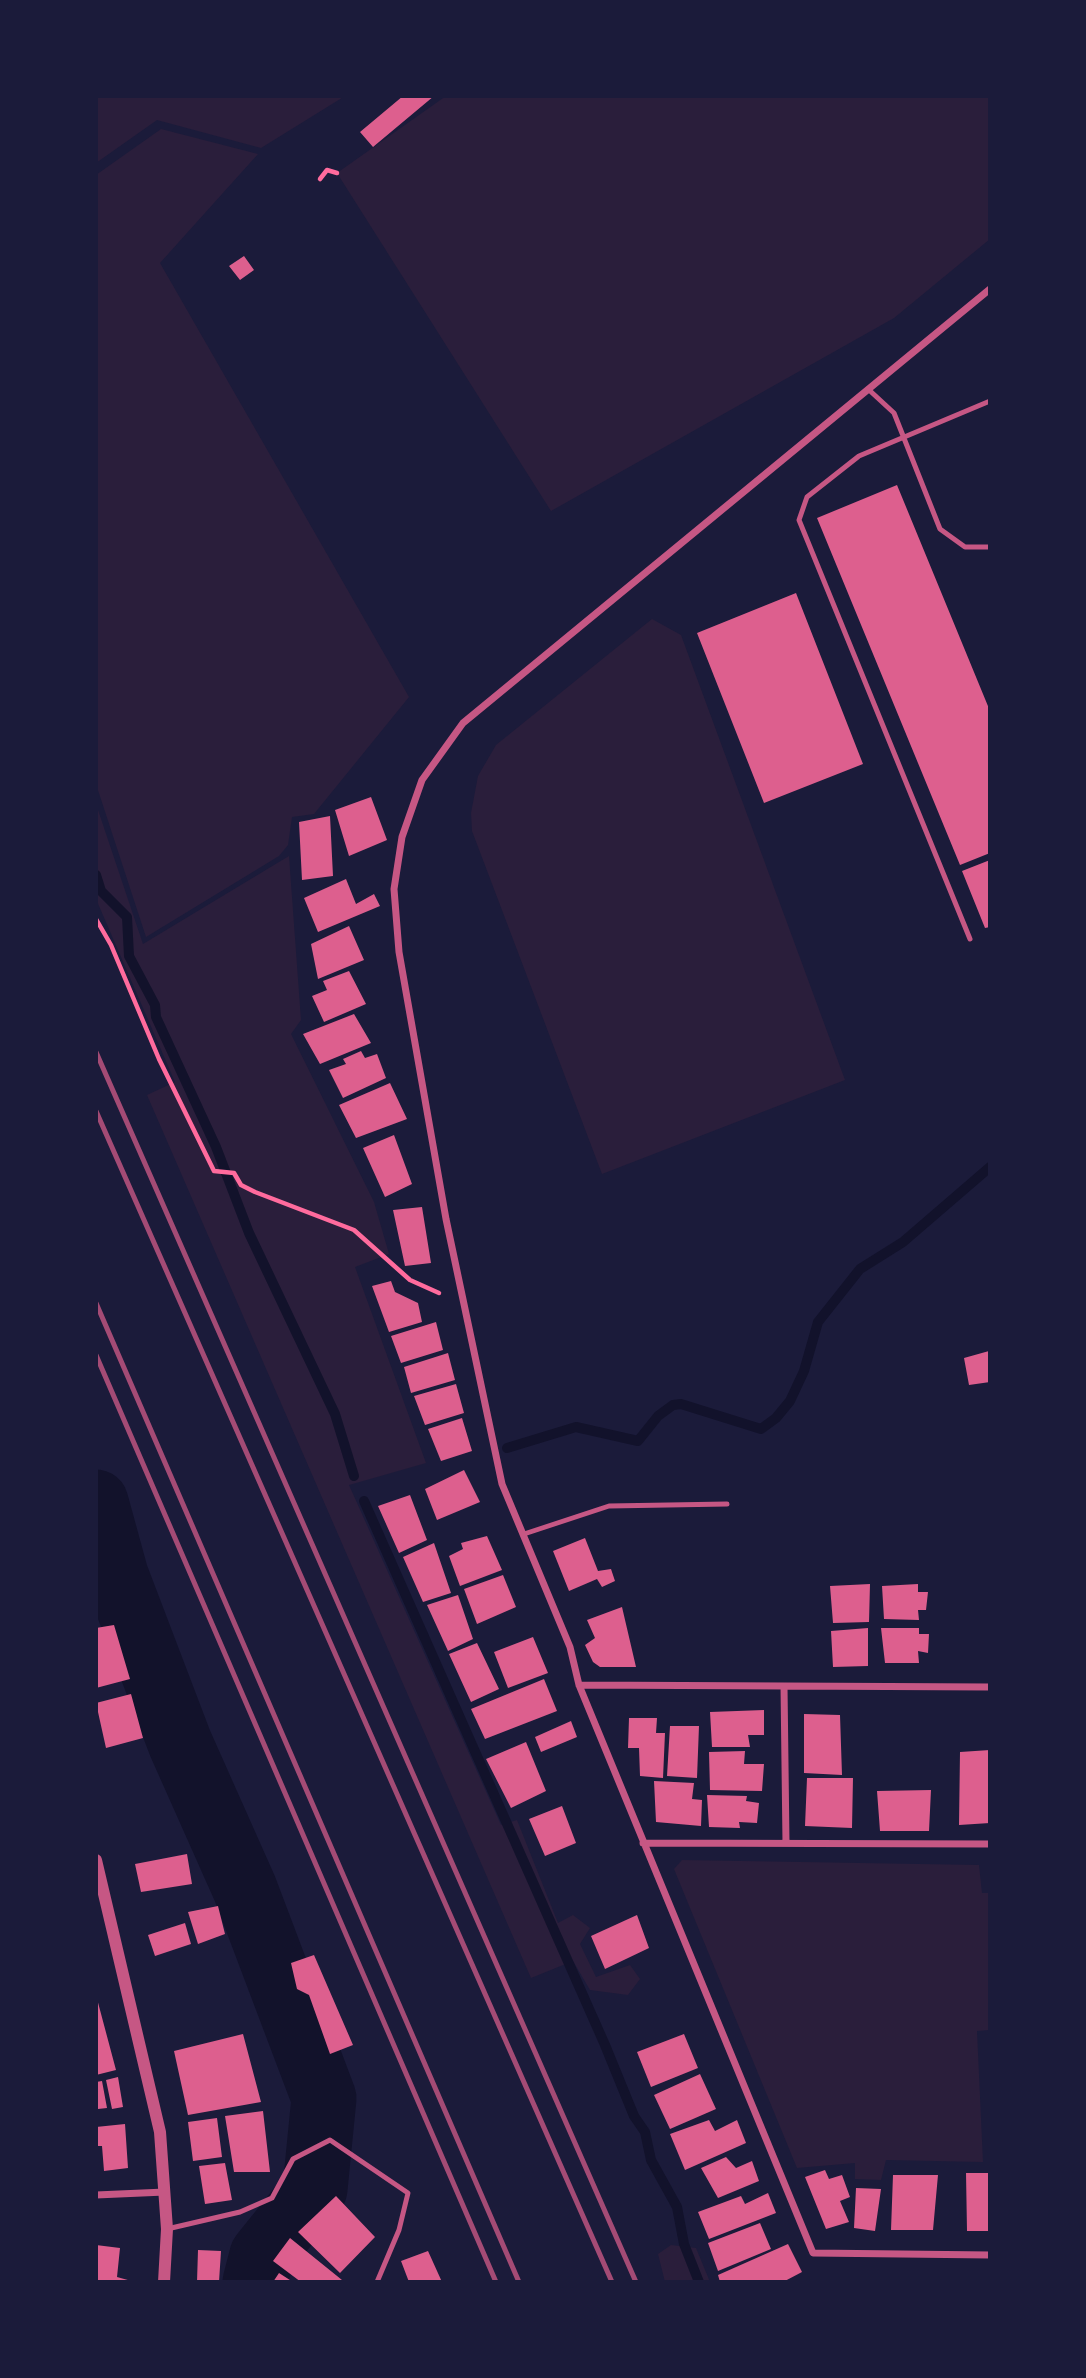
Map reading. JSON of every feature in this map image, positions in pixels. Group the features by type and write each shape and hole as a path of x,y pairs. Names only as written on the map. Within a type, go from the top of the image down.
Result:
{"street":[{"path":"990,289 463,723 422,780 402,837 394,889 398,952 446,1219 502,1483 570,1647 579,1685 813,2253 990,2255"},
{"path":"579,1685 990,1687"},
{"path":"784,1686 786,1843"},
{"path":"643,1843 990,1844"},
{"path":"96,1860 100,1887 160,2132 167,2229 164,2282"},
{"path":"96,2195 165,2192"}],"lane":[{"path":"868,389 894,414 940,530 965,547 990,547"},
{"path":"971,939 799,520 807,498 859,456 990,401"},
{"path":"523,1534 609,1506 727,1504"},
{"path":"167,2229 240,2212 272,2198 293,2159 330,2140 408,2193 399,2230 377,2282"}],"path":[{"path":"320,179 327,170 337,173"},
{"path":"96,919 111,945 159,1059 214,1171 234,1173 242,1185 255,1192 354,1230 410,1280 437,1292 463,1298"}],"shaded area":[{"path":"96,96 345,96 261,148 157,120 96,163"},
{"path":"446,96 990,96 990,239 894,318 551,511 337,173"},
{"path":"161,129 258,154 160,263 409,697 314,814 292,817 288,845 279,856 146,937 96,784 96,175"},
{"path":"652,619 681,635 845,1080 602,1174 472,831 471,813 478,776 496,745"},
{"path":"96,804 143,944 289,856 301,1020 291,1034 374,1202 389,1254 355,1267 426,1463 349,1485 501,1825 517,1820 558,1923 573,1915 590,1928 580,1944 596,1977 630,1965 640,1979 628,1995 590,1990 573,1961 531,1978 147,1095 175,1082 96,899"},
{"path":"682,1860 979,1865 982,1893 990,1893 990,2030 977,2031 983,2162 886,2160 881,2180 855,2179 855,2163 797,2168 674,1869"},
{"path":"671,2245 696,2248 710,2282 665,2282 658,2254"}],"building":[{"path":"403,96 434,96 373,147 360,132"},
{"path":"244,256 254,270 240,280 229,266"},
{"path":"897,485 990,711 990,853 960,865 817,518"},
{"path":"796,593 863,764 764,803 697,633"},
{"path":"371,797 387,840 349,856 335,810"},
{"path":"330,816 333,876 302,880 299,822"},
{"path":"990,860 990,927 985,928 962,871"},
{"path":"346,879 356,904 374,894 380,906 318,932 304,898"},
{"path":"349,926 364,960 318,979 311,944"},
{"path":"349,971 366,1004 324,1022 312,996 327,990 323,981"},
{"path":"354,1014 371,1043 320,1064 303,1034"},
{"path":"361,1051 365,1058 377,1054 386,1078 343,1098 329,1070 346,1064 343,1059"},
{"path":"390,1083 407,1119 356,1138 339,1105"},
{"path":"394,1135 412,1184 385,1197 363,1148"},
{"path":"422,1207 431,1263 405,1266 393,1210"},
{"path":"391,1281 395,1292 418,1303 422,1322 389,1332 372,1286"},
{"path":"436,1322 443,1350 401,1363 391,1336"},
{"path":"989,1351 990,1382 969,1385 964,1358"},
{"path":"448,1353 455,1380 411,1393 404,1367"},
{"path":"456,1384 464,1413 425,1425 414,1396"},
{"path":"462,1418 472,1451 441,1461 428,1429"},
{"path":"464,1470 480,1502 437,1520 425,1489"},
{"path":"410,1495 427,1540 399,1553 378,1506"},
{"path":"487,1536 502,1570 460,1586 449,1556 463,1549 461,1543"},
{"path":"585,1538 598,1571 611,1569 615,1581 602,1587 597,1579 569,1591 553,1551"},
{"path":"434,1543 451,1593 423,1602 403,1557"},
{"path":"503,1575 516,1607 477,1624 464,1589"},
{"path":"870,1584 869,1622 833,1623 830,1586"},
{"path":"918,1584 918,1592 928,1592 926,1610 918,1610 919,1620 884,1619 882,1586"},
{"path":"458,1595 473,1639 448,1651 427,1605"},
{"path":"622,1607 636,1667 600,1667 593,1662 585,1645 595,1638 587,1620"},
{"path":"114,1625 130,1679 96,1688 96,1628"},
{"path":"868,1628 868,1666 833,1667 831,1631"},
{"path":"881,1628 919,1628 919,1634 929,1634 928,1653 918,1651 919,1663 885,1663"},
{"path":"533,1637 548,1673 508,1688 494,1652"},
{"path":"477,1643 499,1689 471,1702 449,1654"},
{"path":"544,1679 557,1711 485,1739 471,1709"},
{"path":"131,1694 143,1738 106,1748 96,1703"},
{"path":"764,1710 764,1735 748,1735 750,1747 712,1747 710,1712"},
{"path":"804,1714 840,1715 842,1775 804,1773"},
{"path":"629,1718 657,1718 656,1733 665,1733 663,1778 640,1776 639,1748 628,1748"},
{"path":"571,1721 577,1737 541,1752 535,1737"},
{"path":"670,1726 699,1726 697,1778 667,1776"},
{"path":"526,1742 546,1791 511,1808 486,1759"},
{"path":"990,1750 990,1823 959,1825 960,1752"},
{"path":"745,1751 744,1764 764,1764 762,1791 710,1790 709,1752"},
{"path":"807,1778 853,1778 852,1828 805,1826"},
{"path":"654,1781 694,1783 692,1799 702,1800 701,1826 656,1822"},
{"path":"931,1790 929,1831 880,1831 877,1791"},
{"path":"707,1795 747,1796 746,1801 759,1803 757,1823 739,1822 740,1828 709,1827"},
{"path":"562,1806 576,1843 545,1856 529,1819"},
{"path":"187,1854 192,1884 141,1892 135,1864"},
{"path":"218,1906 225,1934 198,1944 188,1912"},
{"path":"637,1915 649,1948 605,1969 591,1936"},
{"path":"185,1923 191,1944 155,1956 148,1935"},
{"path":"314,1955 353,2045 330,2054 309,1995 297,1989 291,1963"},
{"path":"96,1995 116,2070 96,2075"},
{"path":"243,2034 261,2102 188,2115 174,2051"},
{"path":"684,2034 698,2068 651,2087 637,2052"},
{"path":"700,2074 716,2109 670,2129 654,2095"},
{"path":"118,2077 123,2107 112,2109 106,2080"},
{"path":"102,2081 107,2108 98,2109 96,2082"},
{"path":"263,2111 270,2172 234,2172 225,2116"},
{"path":"217,2118 222,2157 193,2161 188,2122"},
{"path":"709,2120 715,2131 737,2120 746,2143 685,2170 670,2134"},
{"path":"125,2124 128,2168 104,2171 102,2146 96,2146 96,2127"},
{"path":"726,2157 736,2168 752,2161 759,2181 718,2198 701,2168"},
{"path":"225,2163 232,2200 205,2204 199,2166"},
{"path":"825,2170 829,2179 842,2175 850,2197 840,2201 849,2222 826,2229 805,2177"},
{"path":"966,2173 990,2173 990,2231 967,2231"},
{"path":"893,2175 938,2175 933,2230 891,2230"},
{"path":"856,2188 881,2189 875,2231 854,2228"},
{"path":"768,2193 776,2213 709,2239 698,2212 741,2196 745,2204"},
{"path":"336,2196 375,2237 340,2273 298,2232"},
{"path":"760,2223 771,2249 718,2271 708,2243"},
{"path":"290,2238 342,2280 341,2282 301,2282 273,2261"},
{"path":"788,2244 802,2272 783,2282 720,2282 718,2275"},
{"path":"96,2245 120,2248 117,2277 135,2282 96,2282"},
{"path":"198,2250 221,2251 219,2282 197,2282"},
{"path":"428,2251 442,2282 409,2282 401,2261"},
{"path":"279,2273 293,2282 273,2282"}],"waterway":[{"path":"96,875 101,891 127,917 129,956 155,1005 156,1017 216,1147 249,1233 335,1414 354,1476"},
{"path":"507,1448 576,1427 638,1441 658,1416 673,1405 681,1404 761,1429 776,1418 790,1401 804,1371 818,1322 860,1269 903,1242 990,1167"},
{"path":"364,1501 634,2116 645,2132 651,2160 677,2207 684,2244 699,2282"},
{"path":"96,1502 116,1575 180,1743 245,1889 324,2098 315,2189 262,2255 255,2282"}],"railway":[{"path":"96,1052 636,2282"},
{"path":"96,1111 612,2282"},
{"path":"96,1303 519,2282"},
{"path":"96,1355 496,2282"}]}
